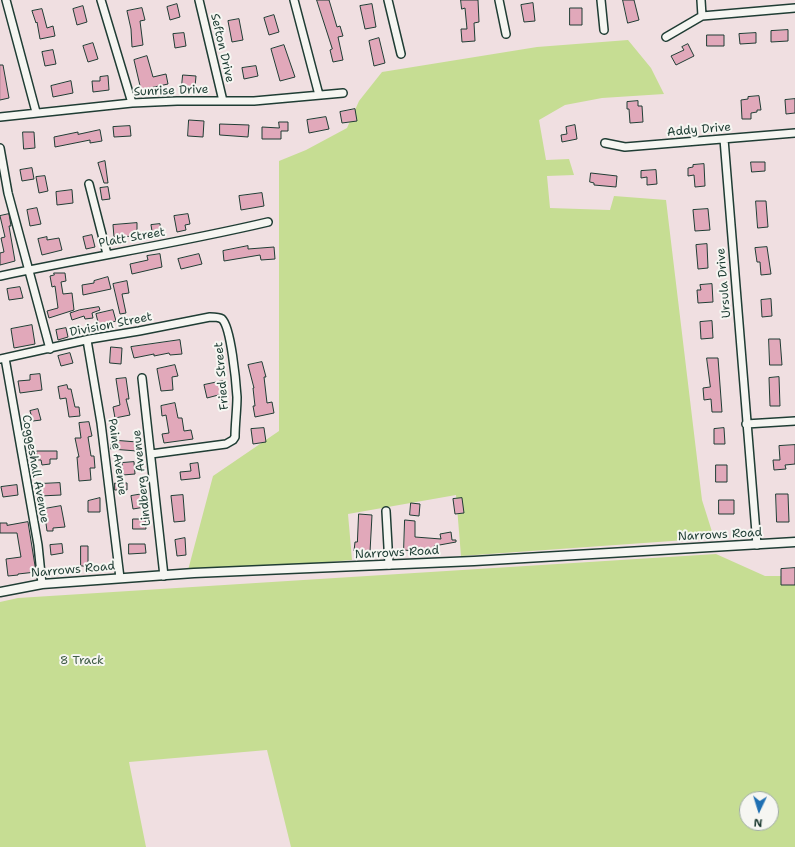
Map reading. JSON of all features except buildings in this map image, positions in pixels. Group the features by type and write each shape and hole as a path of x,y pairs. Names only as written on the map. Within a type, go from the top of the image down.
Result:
{"street":[{"path":"6,0 36,112"},
{"path":"101,0 132,103"},
{"name":"Sefton Drive","path":"199,0 223,101"},
{"path":"294,0 319,95"},
{"path":"388,0 401,54"},
{"path":"499,0 506,34"},
{"path":"601,0 604,30"},
{"path":"701,0 702,16"},
{"path":"666,37 702,16 795,8"},
{"name":"Sunrise Drive","path":"0,117 132,103 264,100 343,93"},
{"name":"Addy Drive","path":"605,143 625,147 795,133"},
{"name":"Ursula Drive","path":"724,139 757,545"},
{"path":"0,148 8,193 50,349"},
{"path":"89,184 107,254"},
{"path":"0,195 8,193"},
{"name":"Platt Street","path":"0,276 107,254 220,234 268,222"},
{"name":"Division Street","path":"2,359 87,340 139,332 210,317 221,318 224,323"},
{"name":"Fried Street","path":"151,454 226,444 235,437 237,397 231,340 224,323"},
{"name":"Paine Avenue","path":"87,340 102,430 120,578"},
{"name":"Coggeshall Avenue","path":"2,359 38,545 42,584"},
{"name":"Lindberg Avenue","path":"142,378 164,576"},
{"path":"746,424 795,421"},
{"path":"386,511 389,565"},
{"name":"Narrows Road","path":"0,592 42,584 120,578 389,565 795,542"}],"green space":[{"path":"628,40 651,68 664,94 602,98 565,105 539,120 546,160 569,159 574,175 547,176 550,208 610,210 614,196 666,200 702,500 714,538 461,556 456,495 348,514 352,560 187,574 213,476 279,431 279,161 306,150 347,128 359,101 382,72 537,47"},
{"name":"8 Track","path":"716,554 765,576 795,576 795,847 291,847 267,750 129,762 146,847 0,847 0,602 18,598"}]}
